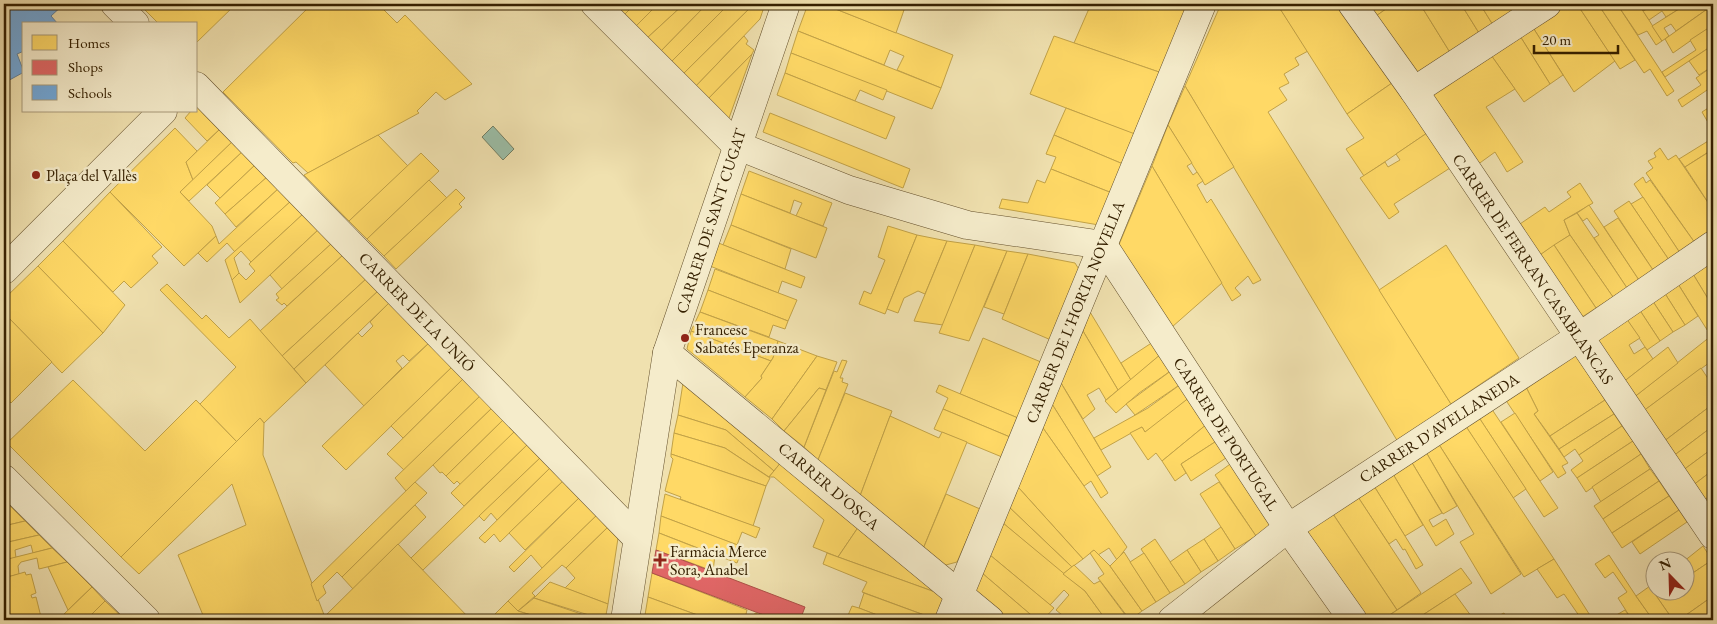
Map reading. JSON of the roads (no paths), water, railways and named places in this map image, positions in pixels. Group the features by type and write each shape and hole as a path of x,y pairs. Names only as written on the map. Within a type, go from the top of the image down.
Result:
{"street":[{"path":"114,4 132,22"},
{"path":"595,4 736,145 849,190 967,225 1103,245"},
{"name":"CARRER DE SANT CUGAT","path":"625,620 667,353 736,145 786,4"},
{"name":"CARRER DE L'HORTA NOVELLA","path":"949,620 1202,4"},
{"name":"CARRER DE FERRAN CASABLANCAS","path":"1352,4 1414,91 1713,535"},
{"path":"1414,91 1547,4"},
{"name":"CARRER DE LA UNIÓ","path":"198,88 637,538"},
{"path":"4,270 162,112"},
{"name":"CARRER DE PORTUGAL","path":"1103,245 1288,528 1353,620"},
{"name":"CARRER D'AVELLANEDA","path":"1172,620 1288,528 1579,337 1713,245"},
{"name":"CARRER D'OSCA","path":"667,353 990,620"},
{"path":"4,479 146,620"}],"place":[{"name":"Plaça del Vallès","path":"36,175"},
{"name":"Francesc Sabatés Eperanza","path":"685,338"},
{"name":"Farmàcia Merce Sora, Anabel","path":"660,560"}]}
